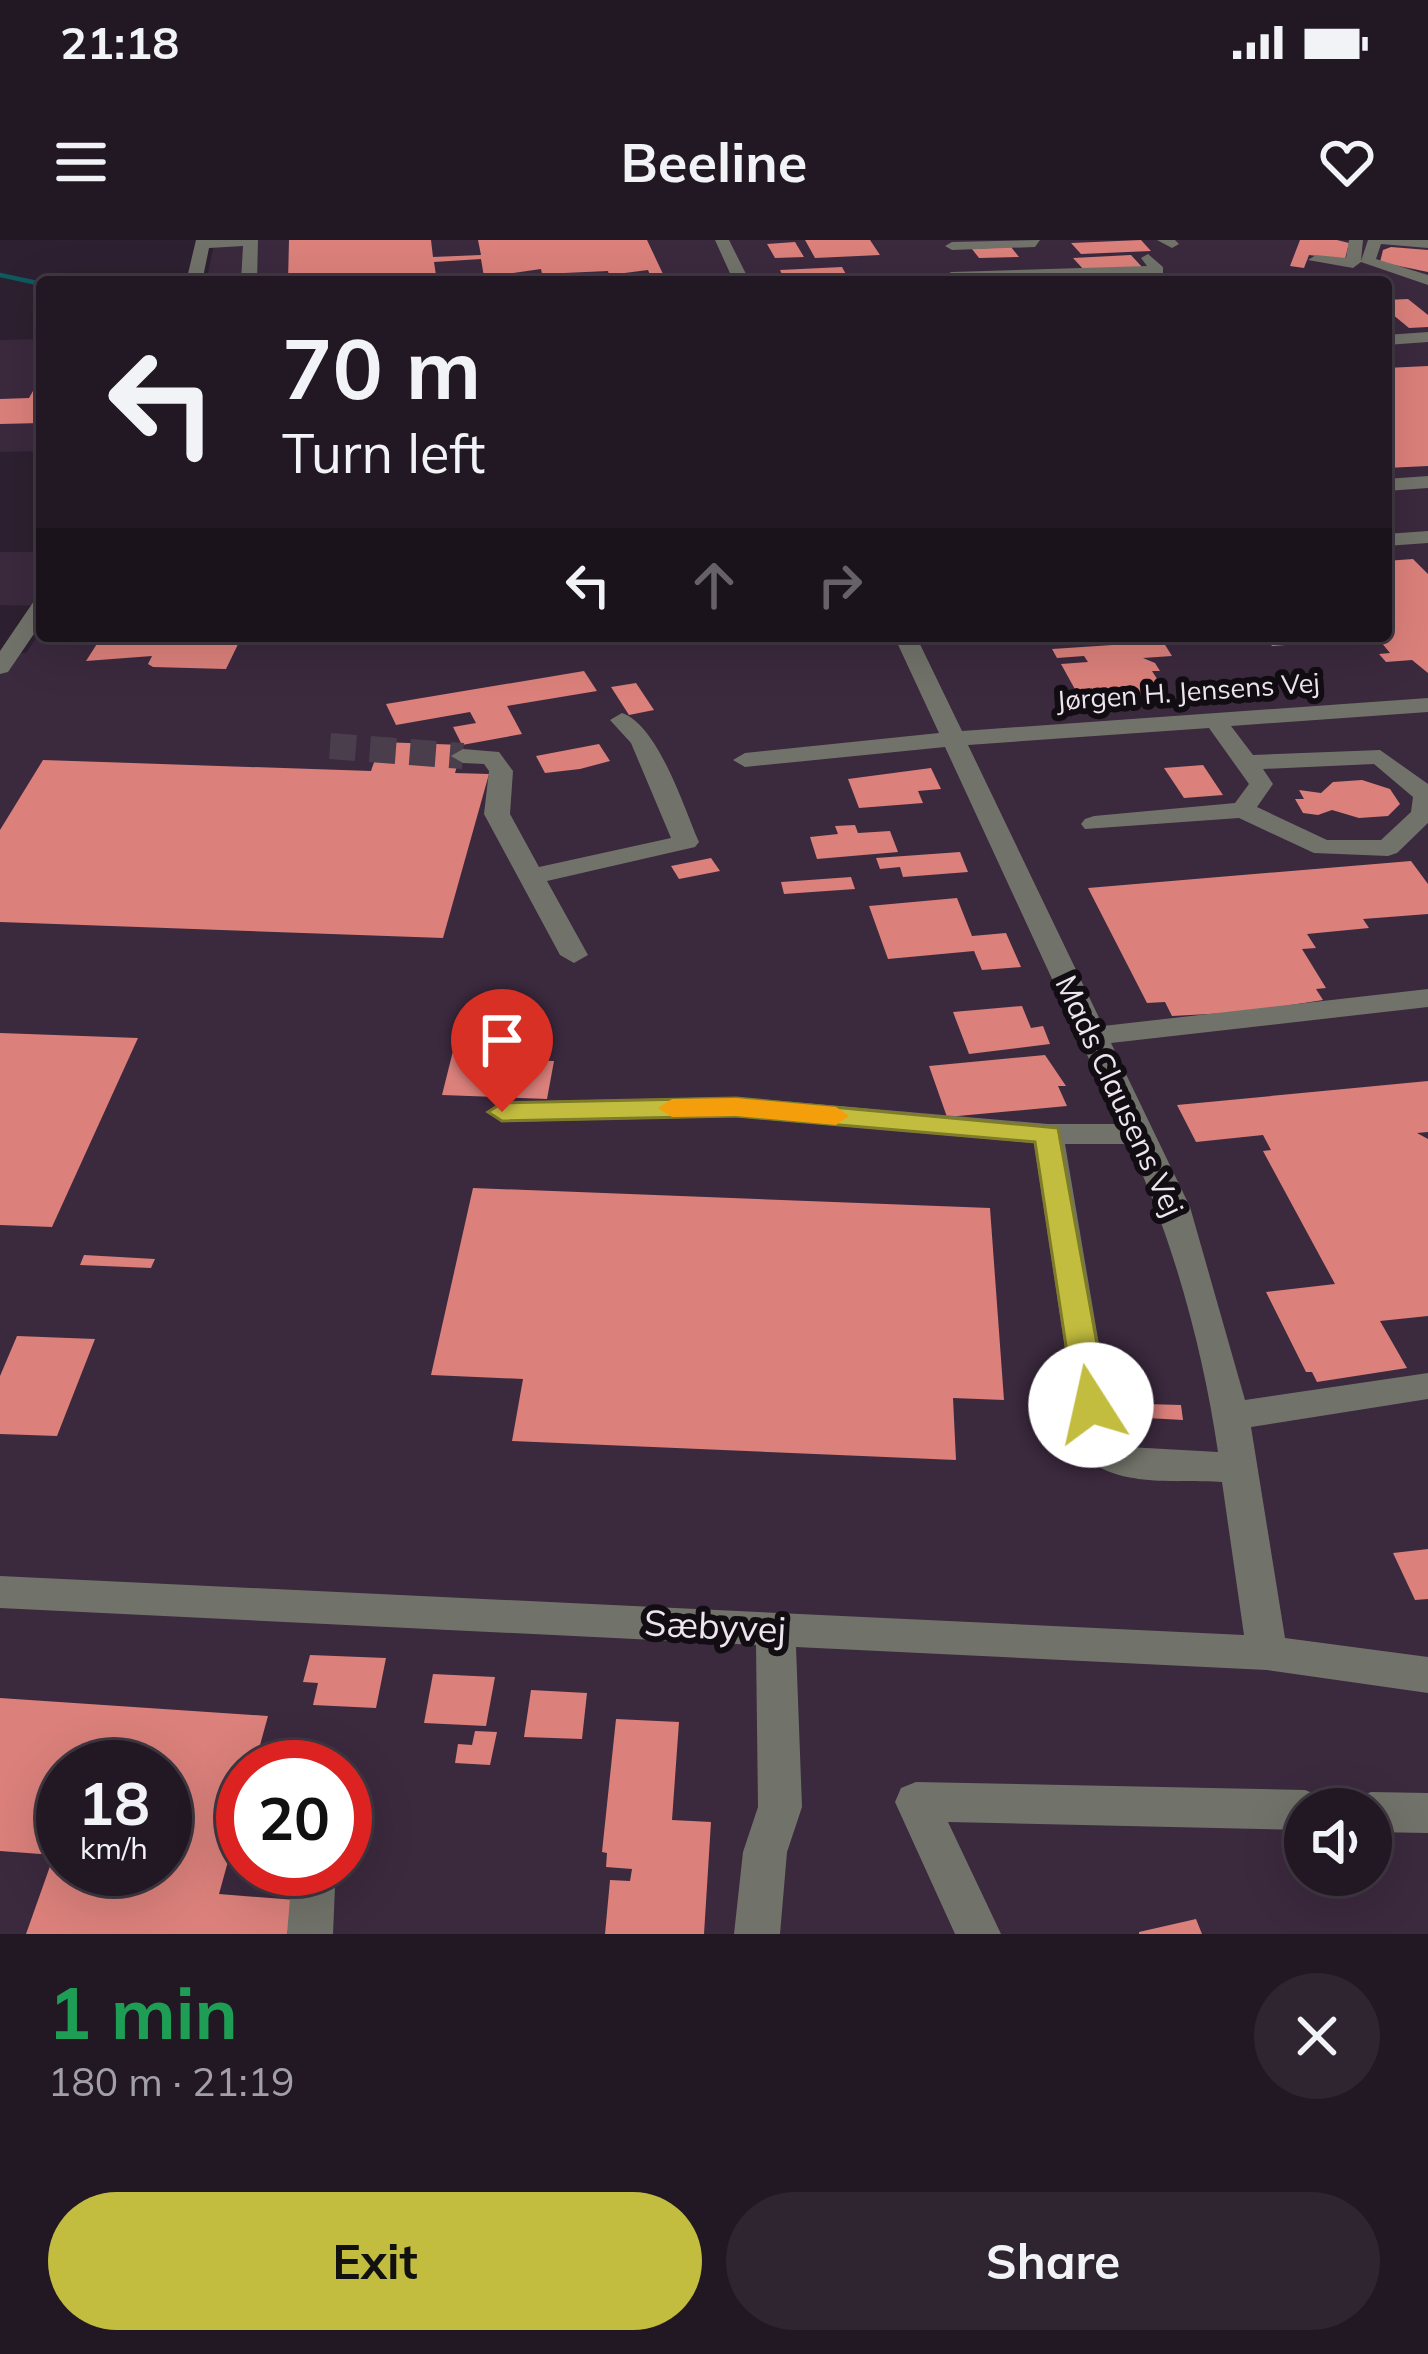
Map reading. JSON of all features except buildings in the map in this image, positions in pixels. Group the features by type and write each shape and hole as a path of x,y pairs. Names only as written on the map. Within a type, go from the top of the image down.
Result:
{"street":[{"path":"722,240 739,276"},
{"path":"1316,260 1353,263 1356,240"},
{"path":"1428,244 1379,240 1368,262 1390,265 1412,280 1428,280"},
{"path":"195,276 202,242 251,241 250,276"},
{"path":"1035,242 1063,276"},
{"path":"952,246 1061,242"},
{"path":"1078,276 1159,270 1148,258"},
{"path":"1392,321 1419,338"},
{"path":"1392,485 1428,482"},
{"path":"1392,540 1428,537"},
{"path":"0,667 36,615"},
{"name":"Mads Clausens Vej","path":"908,642 1174,1208 1231,1416 1267,1653"},
{"name":"Jørgen H. Jensens Vej","path":"745,760 952,739 1428,705"},
{"path":"529,877 686,842 642,741 622,720"},
{"path":"1215,720 1261,784 1243,810"},
{"path":"463,756 491,757 500,771 497,814 574,955"},
{"path":"1094,824 1243,810 1323,848 1388,848 1423,814 1426,795 1380,757 1246,763"},
{"path":"1093,1036 1428,998"},
{"path":"502,1112 736,1107 1048,1134 1139,1134"},
{"path":"1048,1134 1098,1447 1121,1461 1239,1468"},
{"path":"1231,1416 1428,1386"},
{"name":"Sæbyvej","path":"0,1592 1267,1653 1428,1675"},
{"path":"757,1934 765,1852 780,1807 776,1629"},
{"path":"979,1934 916,1802 1284,1810"},
{"path":"1392,1812 1428,1813"},
{"path":"310,1934 312,1896"}],"shaded area":[{"path":"215,240 1428,240 1428,1934 0,1934 0,654 26,653 36,639 1392,642 1392,276 207,276"},
{"path":"36,339 36,451 0,452 0,340"},
{"path":"0,552 36,552 36,606 0,605"}],"waterway":[{"path":"0,275 36,283"}],"tunnel":[{"path":"330,746 463,756"}],"slow traffic":[{"path":"672,1108 736,1107 836,1116"}],"route":[{"path":"502,1112 736,1107 1048,1134 1091,1405"}]}
